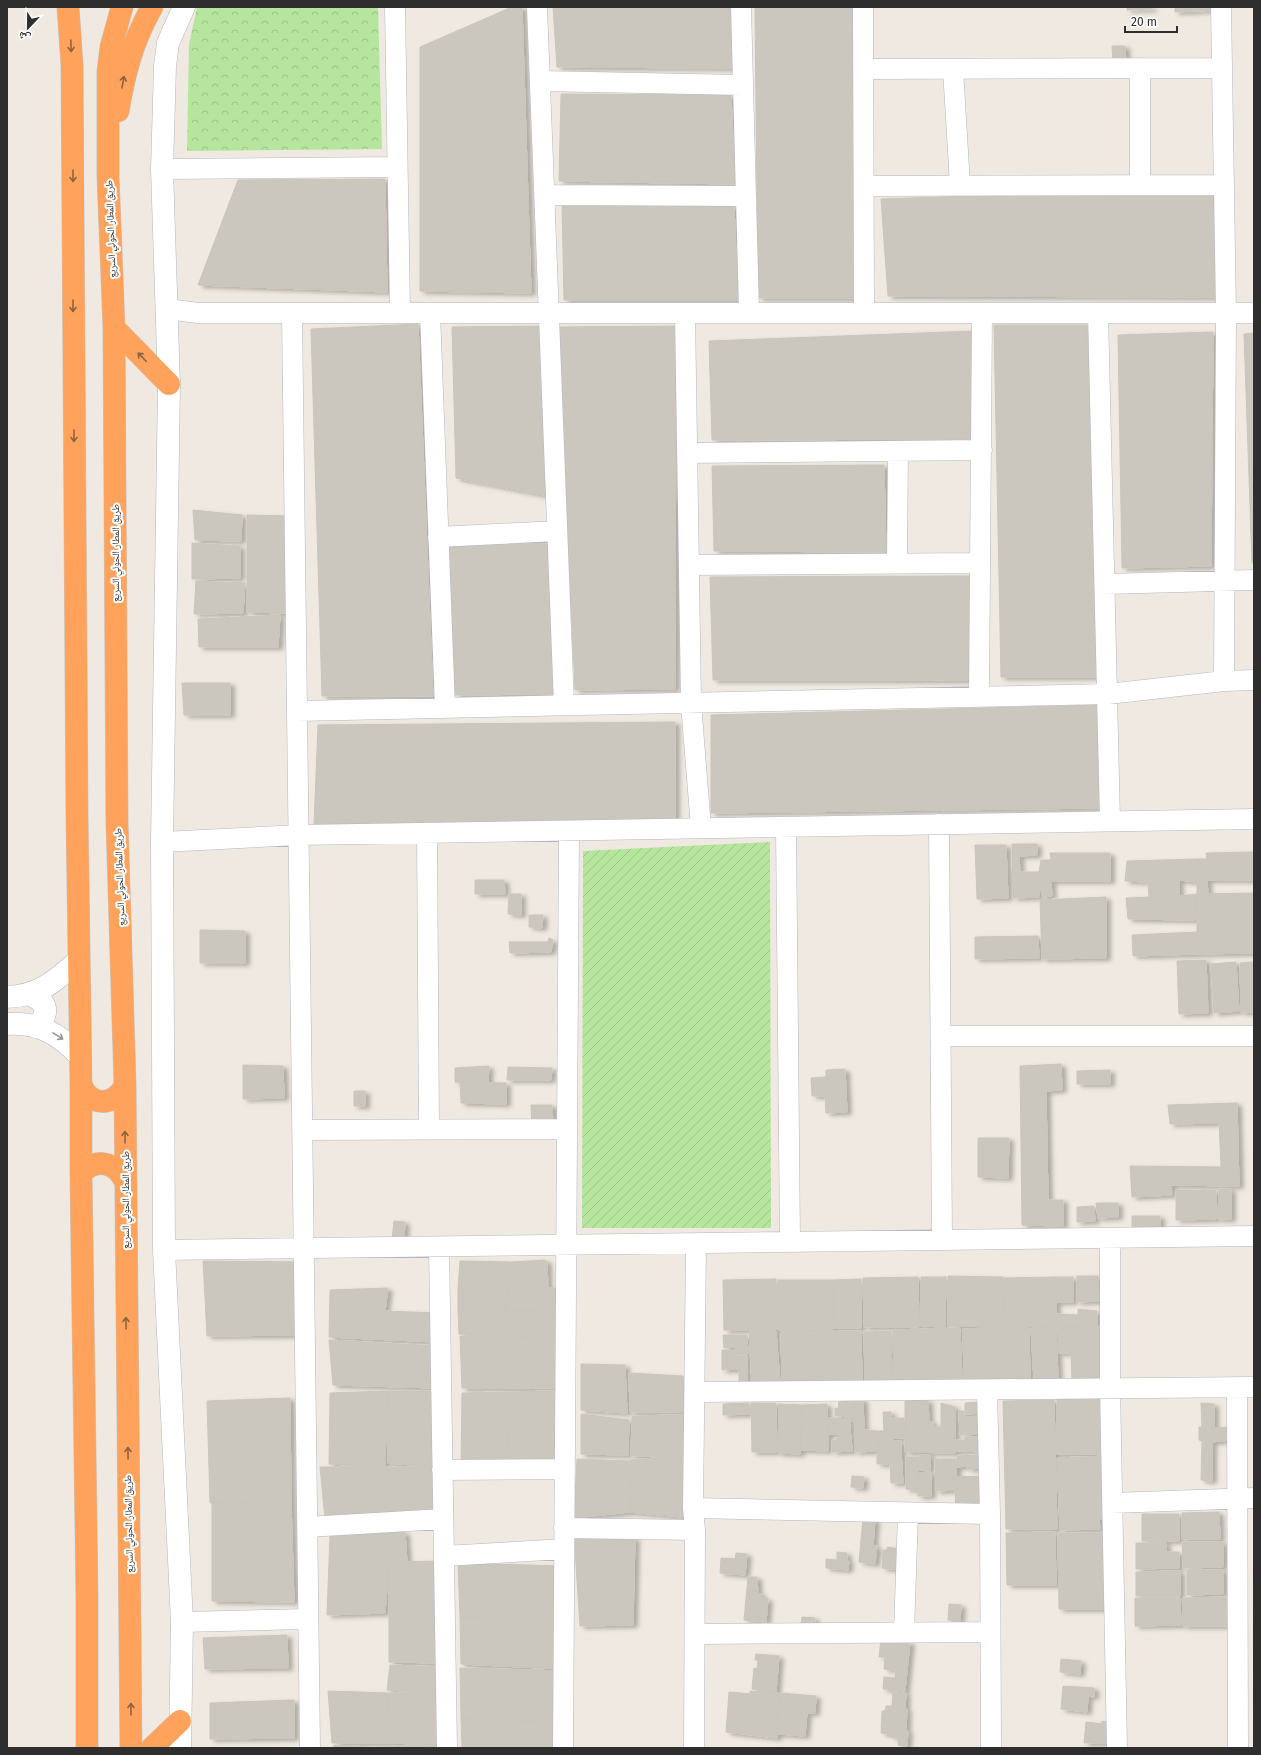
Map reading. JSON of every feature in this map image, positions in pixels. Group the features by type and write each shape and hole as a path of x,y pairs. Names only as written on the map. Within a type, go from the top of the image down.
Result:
{"highway":[{"path":"68,7 72,73 76,808 80,938 78,961 80,1056 82,1084 81,1174 87,1597 87,1748"},
{"name":"طريق المطار الحولي السريع","path":"122,7 111,47 108,72 108,176 114,328 117,822 125,1084 132,1748"},
{"path":"108,176 125,71 132,47 152,7"},
{"path":"114,328 169,384"},
{"path":"82,1084 88,1095 99,1101 112,1099 122,1091 125,1084"},
{"path":"81,1174 92,1165 105,1163 118,1170 125,1181"},
{"path":"152,1748 180,1721"}],"street":[{"path":"180,1748 182,1622 164,1250 162,842 169,384 162,169 165,66 168,43 184,7"},
{"path":"395,7 400,312"},
{"path":"537,7 564,705"},
{"path":"741,7 749,312"},
{"path":"863,7 864,313"},
{"path":"1221,7 1226,313 1224,681"},
{"path":"1140,68 1140,185"},
{"path":"864,69 1222,68"},
{"path":"953,69 960,185"},
{"path":"540,81 742,85"},
{"path":"162,169 397,167"},
{"path":"864,186 1224,184"},
{"path":"544,195 746,196"},
{"path":"167,309 198,312 292,313 1254,313"},
{"path":"430,312 445,708"},
{"path":"292,313 310,1748"},
{"path":"685,313 691,702 701,828"},
{"path":"980,696 982,313"},
{"path":"1098,313 1110,821"},
{"path":"688,453 982,450"},
{"path":"897,564 898,451"},
{"path":"438,537 557,531"},
{"path":"689,565 980,563"},
{"path":"1105,584 1254,580"},
{"path":"297,711 1108,694 1224,681 1254,680"},
{"path":"162,842 298,836 427,833 1254,819"},
{"path":"939,824 942,1240"},
{"path":"786,827 790,1242"},
{"path":"563,1748 569,831"},
{"path":"427,833 429,1130"},
{"path":"7,997 30,994 54,982 78,961"},
{"path":"30,994 38,998 44,1004 46,1013 43,1021 36,1027"},
{"path":"7,1024 36,1027 56,1034 80,1056"},
{"path":"941,1036 1254,1036"},
{"path":"302,1130 567,1129"},
{"path":"164,1250 1254,1236"},
{"path":"1110,1238 1110,1388 1117,1748"},
{"path":"694,1748 695,1530 693,1508 696,1392 696,1244"},
{"path":"439,1247 447,1748"},
{"path":"696,1392 1246,1387 1246,1499 1238,1748"},
{"path":"986,1390 990,1514 991,1748"},
{"path":"442,1470 565,1469"},
{"path":"1112,1503 1246,1499"},
{"path":"693,1508 990,1514"},
{"path":"904,1633 908,1512"},
{"path":"307,1527 443,1519"},
{"path":"564,1528 695,1530"},
{"path":"444,1556 564,1549"},
{"path":"182,1622 308,1619"},
{"path":"695,1634 990,1632"}],"green space":[{"path":"197,7 378,7 382,149 187,151 189,44"},
{"path":"770,842 771,1228 582,1228 583,851"}],"building":[{"path":"512,7 522,7 531,293 420,291 420,47"},
{"path":"553,7 730,7 732,68 557,67"},
{"path":"755,7 854,7 854,298 758,298"},
{"path":"1127,7 1152,7 1152,9 1127,10"},
{"path":"1175,7 1216,7 1216,10 1175,12"},
{"path":"1112,46 1125,46 1126,64 1113,65"},
{"path":"561,94 731,95 735,184 559,181"},
{"path":"385,179 387,292 198,285 238,180"},
{"path":"1214,188 1216,297 888,296 881,199"},
{"path":"562,204 734,206 738,300 564,300"},
{"path":"418,324 433,696 322,696 311,329"},
{"path":"994,325 1087,325 1099,677 1001,677"},
{"path":"548,326 544,495 456,478 452,327"},
{"path":"676,326 675,689 575,690 558,327"},
{"path":"974,331 970,439 712,440 709,341"},
{"path":"1213,332 1211,566 1122,568 1118,335"},
{"path":"1254,333 1254,563 1252,563 1244,334"},
{"path":"884,465 886,552 714,551 712,466"},
{"path":"193,510 242,515 241,541 195,540"},
{"path":"247,515 289,516 289,613 247,612"},
{"path":"448,540 547,544 554,694 455,695"},
{"path":"192,543 240,546 240,578 192,579"},
{"path":"970,576 968,680 713,680 710,577"},
{"path":"196,581 245,583 243,613 194,614"},
{"path":"280,615 278,647 199,647 198,619"},
{"path":"182,683 230,683 230,715 184,715"},
{"path":"1100,705 1099,808 711,813 711,715"},
{"path":"973,713 997,713 996,747 982,747 981,753 970,753 970,737 974,737"},
{"path":"675,722 675,819 314,824 318,725"},
{"path":"646,749 673,749 673,773 646,772"},
{"path":"486,794 512,794 512,810 498,810 498,822 486,823"},
{"path":"1012,844 1037,844 1037,855 1019,856 1020,872 1039,872 1039,897 1013,898"},
{"path":"975,845 1006,845 1008,898 977,899"},
{"path":"1254,852 1254,880 1207,880 1208,894 1197,894 1197,859 1207,859 1206,853"},
{"path":"1050,853 1110,853 1110,881 1051,881 1052,896 1042,897 1039,872 1041,860 1051,860"},
{"path":"1197,859 1197,882 1179,880 1179,896 1197,894 1195,920 1128,919 1126,898 1149,897 1148,882 1125,881 1127,861"},
{"path":"475,880 504,880 505,894 475,894"},
{"path":"1254,893 1254,953 1197,954 1197,894"},
{"path":"509,894 521,894 521,915 508,914"},
{"path":"1106,897 1106,958 1042,959 1040,900"},
{"path":"529,915 543,915 542,928 529,927"},
{"path":"200,930 245,931 245,963 200,963"},
{"path":"1197,932 1197,954 1133,956 1132,935"},
{"path":"1038,936 1039,958 975,959 975,937"},
{"path":"549,938 553,940 551,952 510,953 509,942 548,942"},
{"path":"1206,960 1208,1013 1179,1014 1177,961"},
{"path":"1236,962 1239,1011 1214,1013 1211,964"},
{"path":"1254,962 1254,1012 1241,1012 1240,963"},
{"path":"1061,1064 1062,1090 1046,1091 1048,1200 1063,1200 1063,1226 1022,1225 1020,1066"},
{"path":"243,1065 283,1066 284,1098 243,1099"},
{"path":"489,1066 488,1083 455,1082 455,1068"},
{"path":"508,1067 552,1068 551,1080 507,1080"},
{"path":"845,1069 847,1112 826,1113 825,1096 812,1096 811,1078 826,1077 826,1070"},
{"path":"1110,1070 1110,1084 1077,1084 1077,1071"},
{"path":"460,1082 506,1083 506,1104 461,1103"},
{"path":"354,1091 365,1091 365,1106 354,1106"},
{"path":"1237,1103 1239,1186 1171,1185 1172,1195 1132,1197 1130,1166 1221,1167 1219,1123 1170,1124 1168,1105"},
{"path":"531,1105 552,1105 553,1127 532,1127"},
{"path":"978,1138 1009,1138 1008,1178 978,1177"},
{"path":"1219,1189 1231,1189 1231,1219 1218,1219"},
{"path":"1176,1190 1216,1190 1216,1219 1176,1220"},
{"path":"1096,1203 1118,1203 1118,1217 1098,1218"},
{"path":"1094,1206 1095,1221 1077,1222 1077,1207"},
{"path":"1132,1216 1160,1216 1160,1229 1132,1229"},
{"path":"394,1221 405,1222 404,1238 392,1240"},
{"path":"545,1260 547,1262 548,1288 509,1287 512,1262"},
{"path":"203,1261 300,1262 301,1335 207,1336"},
{"path":"460,1261 512,1262 509,1287 458,1288"},
{"path":"948,1276 1003,1277 1003,1327 948,1326"},
{"path":"1077,1276 1098,1276 1099,1301 1077,1302"},
{"path":"918,1277 919,1327 864,1327 863,1278"},
{"path":"921,1277 946,1277 945,1327 921,1326"},
{"path":"1056,1277 1073,1277 1073,1302 1056,1302"},
{"path":"1056,1277 1056,1325 1005,1328 1004,1278"},
{"path":"776,1279 776,1330 724,1330 723,1280"},
{"path":"861,1279 861,1328 834,1328 833,1280"},
{"path":"778,1280 833,1280 833,1331 778,1330"},
{"path":"509,1287 505,1309 509,1312 458,1310 458,1288"},
{"path":"509,1287 557,1288 558,1310 507,1311"},
{"path":"388,1288 385,1311 436,1313 437,1342 329,1337 330,1290"},
{"path":"1078,1309 1097,1311 1097,1325 1056,1327 1056,1314 1078,1315"},
{"path":"458,1310 509,1312 510,1336 459,1334"},
{"path":"558,1310 557,1336 510,1336 509,1312"},
{"path":"1107,1326 1108,1383 1072,1384 1071,1353 1059,1353 1058,1327"},
{"path":"1056,1327 1058,1379 1034,1380 1031,1328"},
{"path":"960,1328 962,1380 894,1381 893,1330"},
{"path":"1029,1328 1030,1379 964,1380 963,1329"},
{"path":"776,1331 780,1383 752,1383 749,1332"},
{"path":"861,1331 862,1381 782,1383 781,1332"},
{"path":"891,1331 892,1381 865,1382 864,1332"},
{"path":"723,1335 747,1335 748,1354 735,1354 735,1347 724,1348"},
{"path":"460,1336 562,1338 564,1388 462,1388"},
{"path":"329,1340 437,1346 437,1388 333,1385"},
{"path":"722,1350 732,1350 735,1356 747,1356 747,1382 739,1383 739,1369 722,1370"},
{"path":"581,1364 625,1365 627,1413 581,1410"},
{"path":"629,1373 683,1376 684,1412 630,1412"},
{"path":"387,1391 438,1391 437,1467 388,1463"},
{"path":"387,1391 385,1467 329,1464 330,1393"},
{"path":"562,1391 561,1464 508,1467 506,1392"},
{"path":"506,1392 507,1466 461,1467 462,1393"},
{"path":"290,1398 291,1501 210,1503 207,1401"},
{"path":"842,1399 853,1399 853,1421 844,1421 845,1416 835,1416 835,1408 838,1409 839,1402 841,1402"},
{"path":"854,1399 863,1399 864,1430 878,1431 879,1451 855,1452"},
{"path":"1057,1399 1107,1399 1107,1454 1057,1454"},
{"path":"928,1400 929,1422 933,1422 933,1427 941,1427 941,1403 955,1407 955,1453 905,1452 905,1401"},
{"path":"1054,1400 1057,1529 1006,1529 1003,1401"},
{"path":"985,1402 986,1413 965,1414 965,1403"},
{"path":"749,1403 750,1414 723,1415 723,1404"},
{"path":"751,1403 776,1403 776,1452 752,1452"},
{"path":"1201,1403 1214,1404 1214,1428 1230,1427 1230,1440 1212,1442 1212,1481 1201,1480 1202,1441 1199,1440 1199,1427 1202,1427"},
{"path":"779,1404 802,1405 800,1454 778,1453"},
{"path":"827,1404 827,1422 803,1422 802,1405"},
{"path":"959,1411 964,1411 964,1417 985,1416 985,1434 960,1435"},
{"path":"883,1412 891,1412 891,1418 904,1418 904,1438 894,1438 892,1431 884,1433"},
{"path":"581,1414 629,1420 628,1455 581,1454"},
{"path":"683,1415 684,1456 631,1456 632,1416"},
{"path":"828,1418 842,1418 843,1423 850,1422 850,1434 829,1434"},
{"path":"801,1423 828,1424 828,1451 801,1450"},
{"path":"879,1431 892,1431 893,1441 901,1441 901,1451 879,1451"},
{"path":"851,1435 852,1451 832,1452 832,1440 836,1440 838,1436"},
{"path":"965,1437 981,1437 981,1452 965,1451"},
{"path":"955,1440 965,1440 965,1451 955,1451"},
{"path":"901,1451 903,1483 891,1483 890,1464 877,1464 877,1453"},
{"path":"919,1455 930,1455 930,1470 919,1470"},
{"path":"981,1455 982,1468 968,1469 968,1466 957,1467 957,1456"},
{"path":"684,1456 682,1517 630,1512 630,1460"},
{"path":"1108,1456 1110,1518 1099,1519 1100,1529 1060,1530 1057,1458"},
{"path":"906,1457 918,1457 918,1490 906,1489"},
{"path":"577,1459 629,1461 630,1512 574,1518"},
{"path":"935,1459 956,1459 957,1490 936,1491"},
{"path":"320,1467 437,1467 440,1516 325,1519"},
{"path":"931,1472 931,1496 918,1496 917,1473"},
{"path":"852,1476 864,1477 863,1488 851,1487"},
{"path":"986,1476 988,1507 956,1508 954,1477"},
{"path":"291,1501 294,1602 212,1601 212,1503"},
{"path":"1219,1512 1220,1539 1182,1539 1182,1513"},
{"path":"1142,1514 1179,1514 1179,1541 1142,1541"},
{"path":"863,1518 875,1519 873,1546 877,1546 875,1564 859,1562"},
{"path":"405,1532 407,1562 389,1562 385,1613 327,1615 330,1534"},
{"path":"1055,1532 1056,1585 1007,1585 1006,1533"},
{"path":"1058,1533 1109,1533 1110,1609 1059,1609"},
{"path":"574,1534 635,1538 633,1625 580,1626"},
{"path":"1182,1542 1223,1542 1223,1567 1183,1568"},
{"path":"1136,1543 1166,1543 1166,1552 1179,1552 1179,1568 1136,1569"},
{"path":"887,1547 901,1549 903,1570 882,1568 883,1550 887,1550"},
{"path":"837,1552 847,1553 847,1561 849,1561 848,1570 826,1568 826,1559 837,1560"},
{"path":"736,1553 747,1554 745,1575 720,1573 721,1558 735,1559"},
{"path":"441,1561 442,1663 389,1662 389,1562"},
{"path":"458,1563 560,1566 561,1618 460,1617"},
{"path":"1187,1570 1223,1570 1223,1594 1187,1595"},
{"path":"1180,1571 1180,1596 1136,1596 1136,1572"},
{"path":"748,1577 757,1577 758,1594 762,1594 761,1598 768,1599 766,1622 744,1620"},
{"path":"1235,1597 1235,1626 1183,1626 1183,1598"},
{"path":"1135,1598 1180,1598 1181,1625 1135,1626"},
{"path":"949,1604 961,1605 960,1621 948,1620"},
{"path":"460,1617 561,1618 561,1669 461,1664"},
{"path":"802,1617 815,1618 815,1626 801,1625"},
{"path":"287,1635 288,1668 205,1669 203,1638"},
{"path":"881,1639 910,1642 905,1691 883,1689 884,1677 895,1678 896,1670 884,1669 885,1657 879,1657"},
{"path":"756,1654 779,1656 776,1692 752,1689 754,1668 757,1669 758,1660 755,1660"},
{"path":"1061,1659 1081,1661 1080,1674 1060,1672"},
{"path":"390,1665 442,1667 442,1693 387,1690"},
{"path":"460,1668 562,1671 561,1721 461,1719"},
{"path":"1063,1686 1094,1688 1094,1697 1088,1696 1087,1712 1061,1709"},
{"path":"328,1691 388,1693 389,1743 332,1743"},
{"path":"750,1691 779,1693 777,1738 726,1732 729,1692 750,1694"},
{"path":"893,1692 906,1693 905,1709 907,1709 907,1746 898,1745 899,1738 892,1738 893,1735 881,1733 882,1711 885,1711 886,1706 892,1706"},
{"path":"388,1693 442,1693 444,1745 389,1743"},
{"path":"780,1693 816,1696 815,1713 807,1713 805,1736 778,1734"},
{"path":"294,1700 294,1738 210,1739 210,1703"},
{"path":"461,1719 561,1723 560,1748 462,1748"},
{"path":"1102,1721 1113,1723 1113,1743 1084,1743 1086,1722 1102,1724"},
{"path":"334,1745 387,1748 334,1748"},
{"path":"444,1745 444,1748 390,1748 390,1746"}]}
